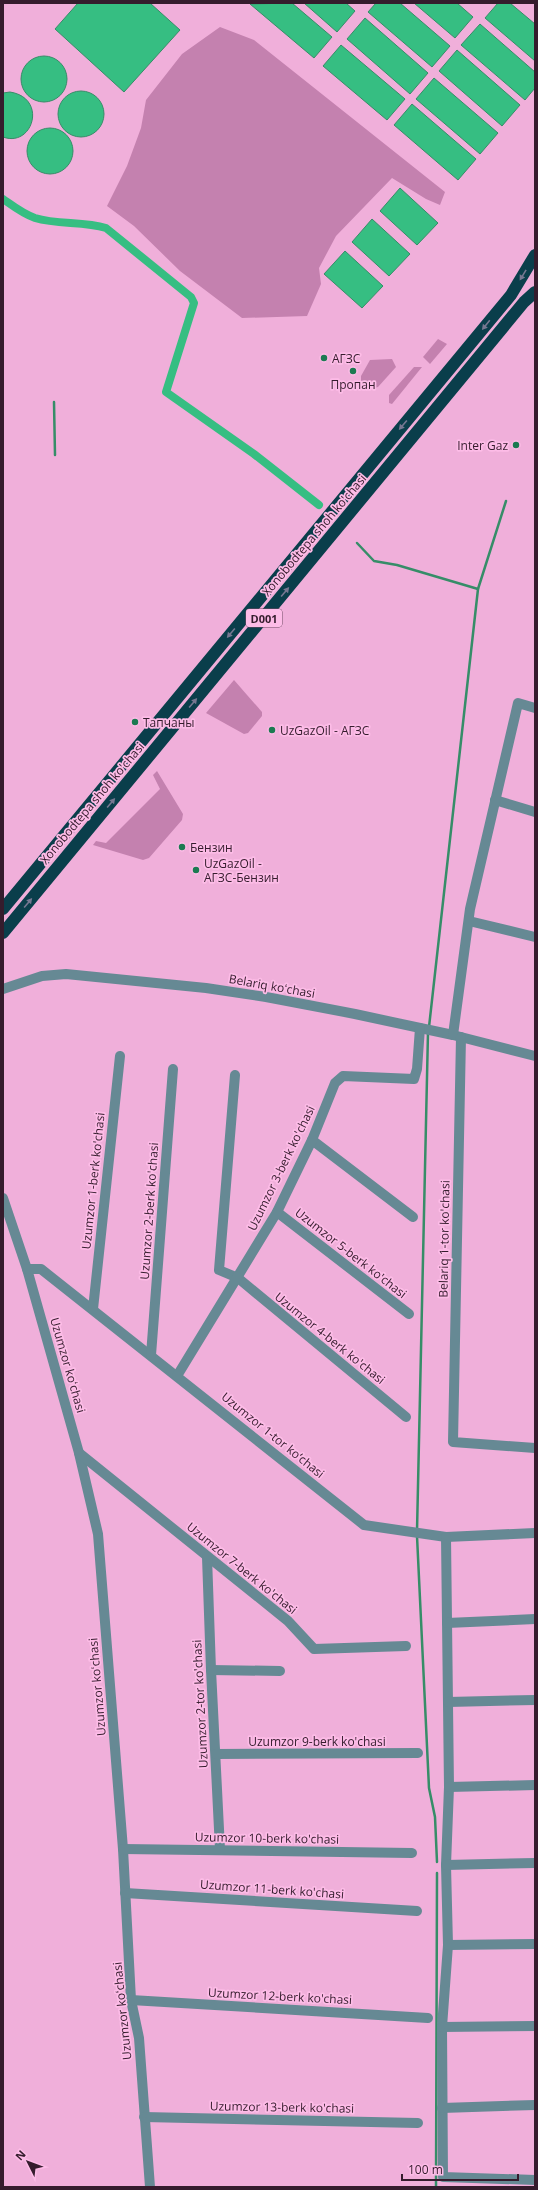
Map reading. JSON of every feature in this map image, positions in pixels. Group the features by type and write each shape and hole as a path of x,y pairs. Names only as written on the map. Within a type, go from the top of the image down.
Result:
{"highway":[{"name":"Xonobodtepa shoh ko'chasi","path":"3,909 511,295 535,255"},
{"name":"Xonobodtepa shoh ko'chasi","path":"3,933 524,302 535,292"},
{"path":"426,398 437,408"},
{"path":"293,559 302,554 306,556 308,562 306,566"},
{"path":"118,770 130,780"}],"street":[{"name":"Belariq 1-tor ko'chasi","path":"535,708 518,703 469,921 457,1036 453,1442 535,1448"},
{"path":"495,800 535,812"},
{"path":"469,921 535,937"},
{"name":"Belariq koʻchasi","path":"3,989 33,978 58,974 146,980 266,997 432,1030 535,1056"},
{"name":"Uzumzor 3-berk ko'chasi","path":"177,1376 277,1212 312,1140 338,1078 343,1076 414,1079 417,1069 420,1028"},
{"name":"Uzumzor 1-berk ko'chasi","path":"93,1309 120,1056"},
{"name":"Uzumzor 2-berk ko'chasi","path":"151,1355 173,1068"},
{"name":"Uzumzor 4-berk ko'chasi","path":"235,1075 219,1270 238,1278 406,1417"},
{"path":"312,1140 413,1217"},
{"name":"Uzumzor koʻchasi","path":"3,1198 27,1269 79,1453 98,1534 123,1849 131,2000 139,2038 150,2187"},
{"name":"Uzumzor 5-berk ko'chasi","path":"277,1212 409,1314"},
{"name":"Uzumzor 1-tor ko‘chasi","path":"27,1269 41,1269 364,1525 446,1536 535,1533"},
{"name":"Uzumzor 7-berk ko'chasi","path":"79,1453 288,1621 314,1649 406,1646"},
{"path":"446,1536 449,1787 446,1865 448,1945 442,2027 443,2177 535,2180"},
{"name":"Uzumzor 2-tor ko'chasi","path":"207,1557 220,1849"},
{"path":"447,1622 535,1619"},
{"path":"211,1670 280,1671"},
{"path":"448,1702 535,1700"},
{"name":"Uzumzor 9-berk ko'chasi","path":"216,1754 418,1753"},
{"path":"449,1787 535,1785"},
{"name":"Uzumzor 10-berk ko'chasi","path":"123,1849 220,1849 412,1854"},
{"path":"446,1865 535,1863"},
{"name":"Uzumzor 11-berk ko'chasi","path":"125,1892 417,1911"},
{"path":"448,1945 535,1944"},
{"name":"Uzumzor 12-berk ko'chasi","path":"131,2000 428,2018"},
{"path":"442,2027 535,2026"},
{"path":"442,2108 535,2105"},
{"name":"Uzumzor 13-berk ko'chasi","path":"144,2117 418,2123"}],"shaded area":[{"path":"78,3 150,3 180,30 124,92 55,29"},
{"path":"292,3 332,37 314,58 250,4"},
{"path":"304,3 346,3 355,11 337,32"},
{"path":"376,3 400,3 450,46 432,67 368,12"},
{"path":"414,3 457,3 473,17 455,38"},
{"path":"498,3 510,3 535,24 535,61 485,18"},
{"path":"365,18 428,73 410,94 347,39"},
{"path":"480,24 535,72 535,88 525,100 461,45"},
{"path":"220,27 254,40 445,192 440,205 426,199 392,178 336,236 319,268 321,284 307,316 242,318 180,271 134,226 107,206 127,166 141,128 146,100 182,54"},
{"path":"341,45 405,99 387,120 323,66"},
{"path":"457,50 520,105 502,126 439,71"},
{"path":"40,56 48,56 57,60 63,66 67,79 63,92 57,98 48,102 40,102 31,98 25,92 21,83 21,75 25,66 31,60"},
{"path":"434,78 498,133 480,154 416,99"},
{"path":"77,91 85,91 94,95 100,101 104,114 100,127 94,133 85,137 77,137 68,133 62,127 58,118 58,110 62,101 68,95"},
{"path":"10,92 22,96 29,103 32,112 32,121 28,129 22,135 13,138 3,137 3,93"},
{"path":"412,104 476,159 458,180 394,125"},
{"path":"50,128 63,132 69,138 73,151 69,164 63,170 50,174 37,170 31,164 27,151 31,138 37,132"},
{"path":"400,188 438,223 417,245 380,211"},
{"path":"372,219 410,254 389,276 352,242"},
{"path":"345,251 383,286 362,308 324,274"},
{"path":"438,339 447,344 430,364 423,357"},
{"path":"392,359 396,367 378,387 371,389 361,381 361,376 370,360"},
{"path":"414,367 422,367 392,404 389,403 389,395"},
{"path":"234,680 262,712 262,716 248,733 244,734 206,713"},
{"path":"157,771 183,814 182,820 149,858 143,860 93,845 96,841 106,843 160,789 153,775"}],"waterway":[{"path":"3,199 22,212 35,218 53,222 88,224 106,228 191,297 194,303 166,392 254,454 319,505"},
{"path":"54,402 55,455"},
{"path":"429,1027 478,589 506,501"},
{"path":"357,543 374,561 397,565 478,589"},
{"path":"417,1531 428,1032"},
{"path":"417,1536 429,1788 435,1817 437,1862"},
{"path":"436,2187 437,1873"}],"place":[{"name":"АГЗС","path":"324,358"},
{"name":"Пропан","path":"353,371"},
{"name":"Inter Gaz","path":"516,445"},
{"name":"Тапчаны","path":"135,722"},
{"name":"UzGazOil - АГЗС","path":"272,730"},
{"name":"Бензин","path":"182,847"},
{"name":"UzGazOil - АГЗС-Бензин","path":"196,870"}]}
